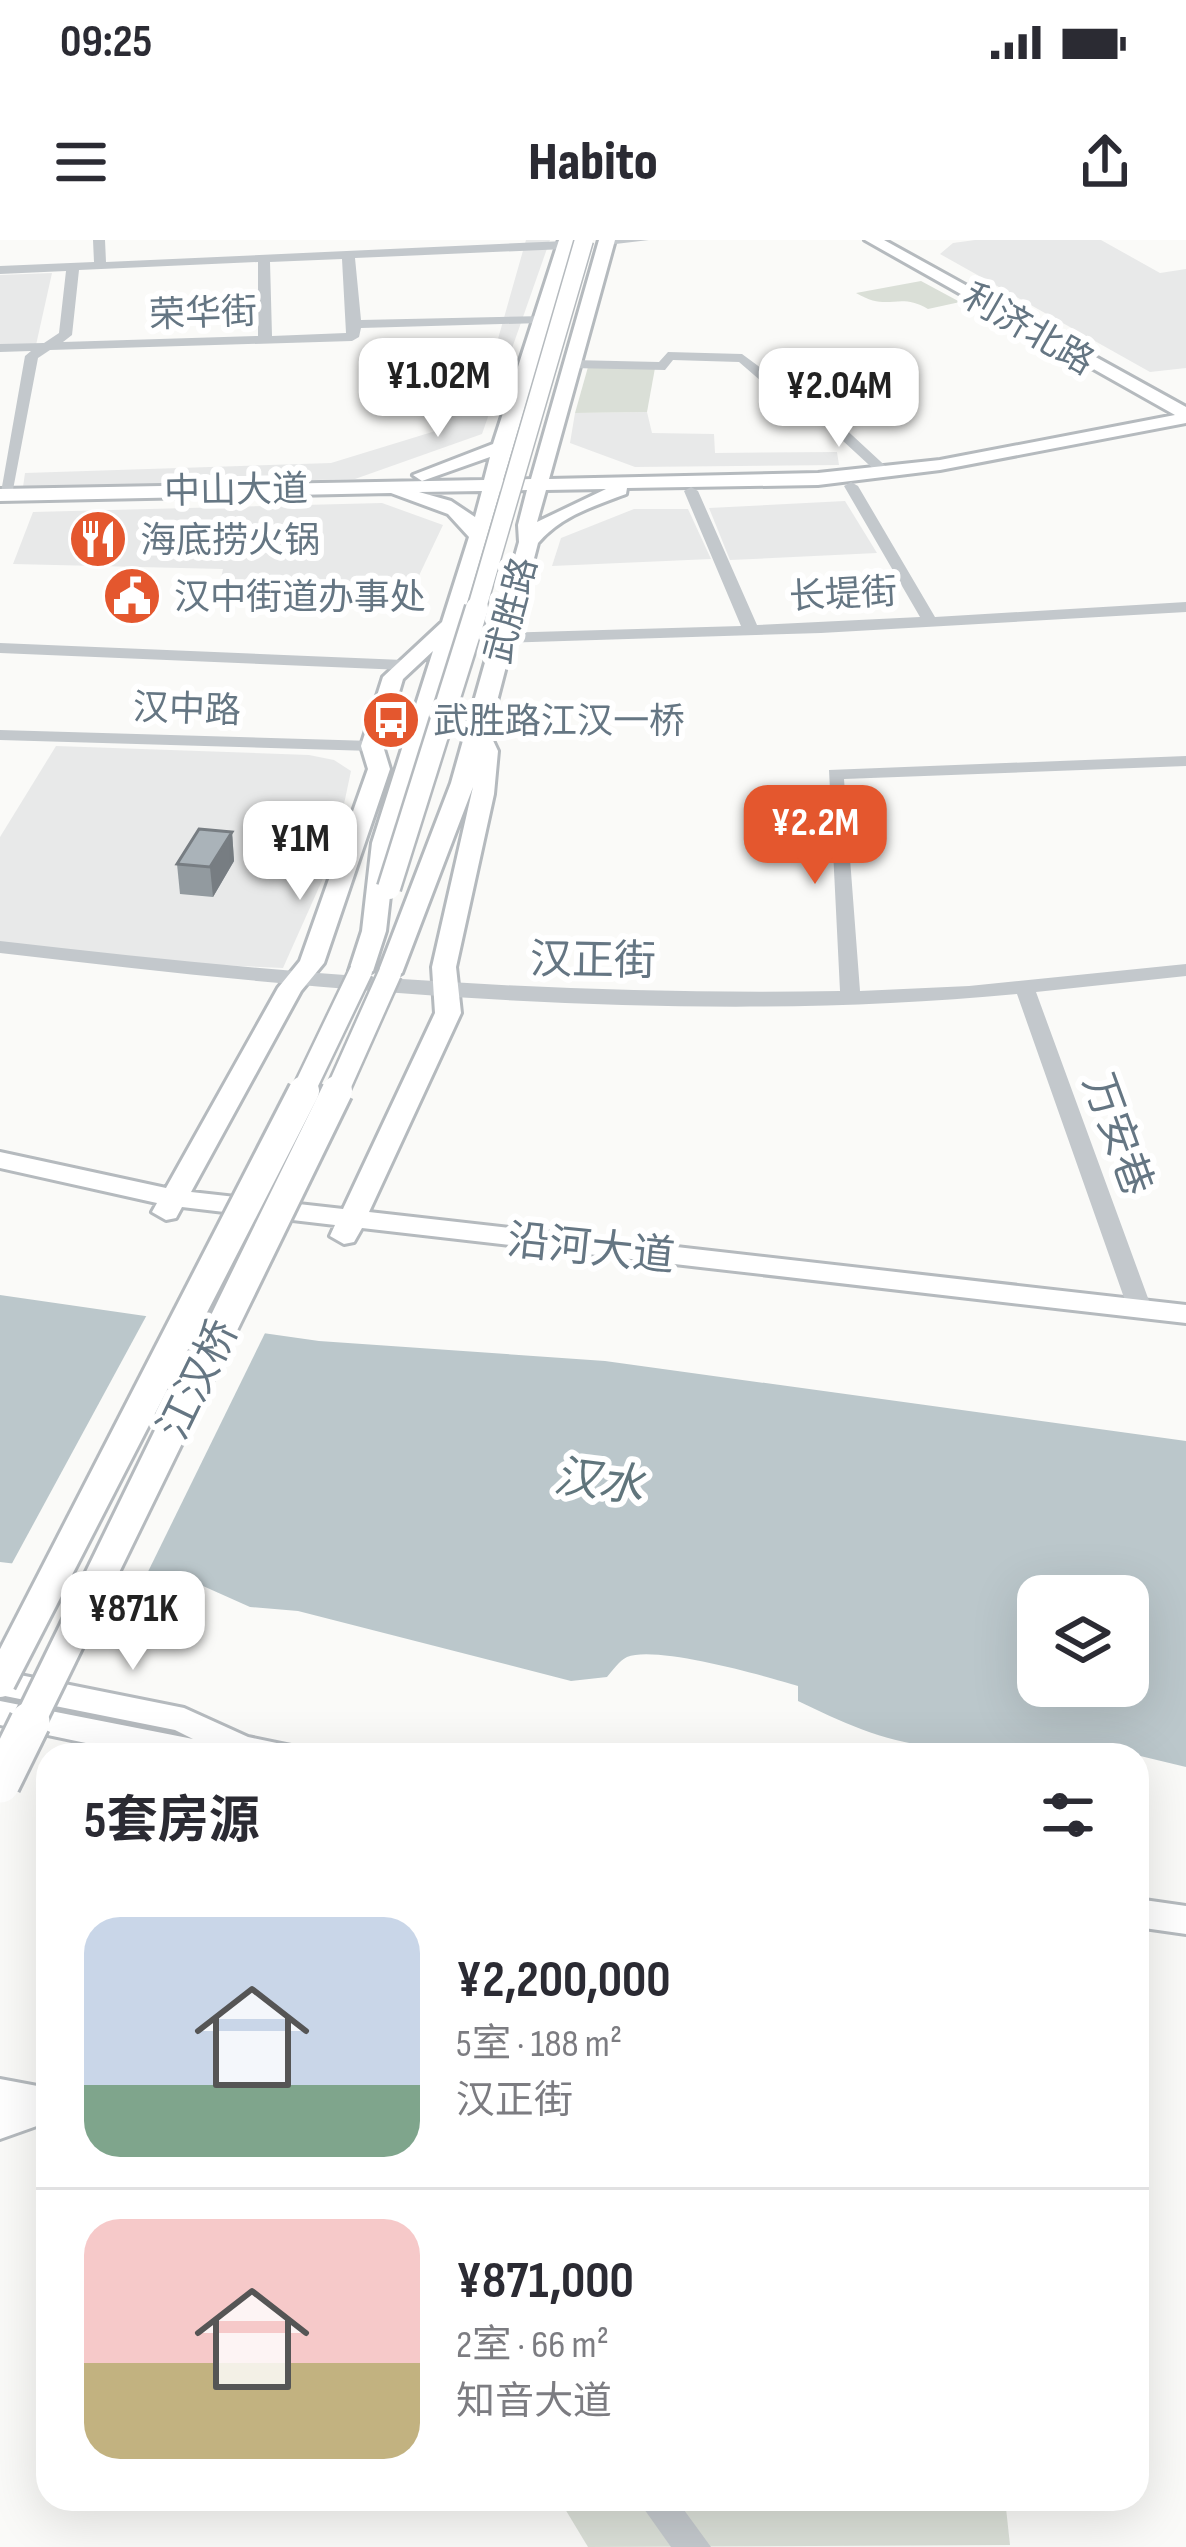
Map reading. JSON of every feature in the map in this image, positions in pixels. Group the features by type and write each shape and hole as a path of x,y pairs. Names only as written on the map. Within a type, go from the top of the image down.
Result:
{"main road":[{"path":"374,931 399,888 597,240"},
{"name":"武胜路","path":"375,972 436,864 503,638 529,542 527,525 537,486 607,241"},
{"name":"利济北路","path":"883,241 1186,413"},
{"path":"400,934 399,888 572,242"},
{"name":"武胜路","path":"375,972 380,861 501,447 541,320 572,242"},
{"name":"中山大道","path":"2,498 799,480 886,473 1186,413"},
{"name":"中山大道","path":"624,486 691,491 851,486 941,475 1186,429"},
{"path":"397,489 501,447"},
{"path":"547,450 568,458"},
{"path":"588,466 624,486"},
{"path":"529,542 547,521 624,486"},
{"path":"397,489 454,509 472,523 476,534"},
{"path":"169,1206 312,963 376,758 393,677 451,622"},
{"path":"348,1228 448,1013 444,968 483,794 487,751 478,724"},
{"path":"376,758 397,800"},
{"name":"江汉桥","path":"0,1682 320,1062 375,972"},
{"name":"江汉桥","path":"0,1783 340,1087 375,972"},
{"name":"沿河大道","path":"0,1160 169,1206"},
{"name":"沿河大道","path":"0,1179 348,1228 1186,1324"},
{"name":"沿河大道","path":"348,1228 1186,1314"},
{"path":"0,1682 184,1720 224,1743"},
{"path":"0,1713 144,1743"},
{"path":"1149,1915 1186,1920"},
{"path":"0,2095 36,2102"},
{"path":"0,2123 36,2110"}],"street":[{"path":"99,240 100,266"},
{"path":"190,240 192,261"},
{"path":"607,241 643,240"},
{"path":"0,270 572,242"},
{"path":"348,254 355,323"},
{"path":"264,258 265,340"},
{"path":"2,498 32,356 65,335 73,267"},
{"name":"荣华街","path":"0,348 352,337 355,323 541,320"},
{"path":"572,364 665,366 668,356 742,358 766,378 781,376 886,473"},
{"path":"851,486 930,621"},
{"path":"691,491 751,630"},
{"name":"长堤街","path":"503,638 1186,607"},
{"path":"0,648 403,665"},
{"name":"汉中路","path":"0,735 376,758"},
{"path":"850,996 835,774 1186,761"},
{"name":"汉正街","path":"0,947 448,989 850,996 1186,970"},
{"name":"万安巷","path":"1024,986 1140,1309"},
{"path":"665,2511 694,2547"}],"shaded area":[{"path":"526,240 550,240 482,434 355,479 23,487 25,473 331,463 442,429 456,400 444,354 494,353"},
{"path":"1101,240 1160,273 1186,269 1186,368 1150,372 940,254 953,243"},
{"path":"52,273 36,345 0,346 0,275"},
{"path":"921,281 960,302 928,309 856,293"},
{"path":"588,367 655,368 647,412 575,413"},
{"path":"647,412 652,433 714,434 715,453 837,452 839,465 635,467 570,443 575,413"},
{"path":"845,501 877,553 730,560 709,508"},
{"path":"382,503 443,525 406,603 217,596 223,569 13,564 33,512"},
{"path":"634,509 688,509 711,559 552,566 561,538"},
{"path":"56,746 309,755 334,760 351,771 333,856 283,968 176,963 0,943 0,837"},
{"path":"566,2511 1006,2511 1010,2545 588,2547"}],"water":[{"name":"汉水","path":"0,1295 319,1341 605,1361 1186,1441 1186,1767 1149,1758 1149,1743 909,1743 862,1730 798,1701 798,1686 711,1663 641,1654 624,1659 607,1677 571,1681 298,1611 250,1607 203,1586 0,1562"}],"pier":[{"path":"149,1311 268,1327 140,1588 9,1569"}],"building":[{"path":"199,829 232,832 210,867 177,864"}],"place":[{"name":"海底捞火锅","path":"98,539"},
{"name":"汉中街道办事处","path":"132,596"},
{"name":"武胜路江汉一桥","path":"391,720"}]}
